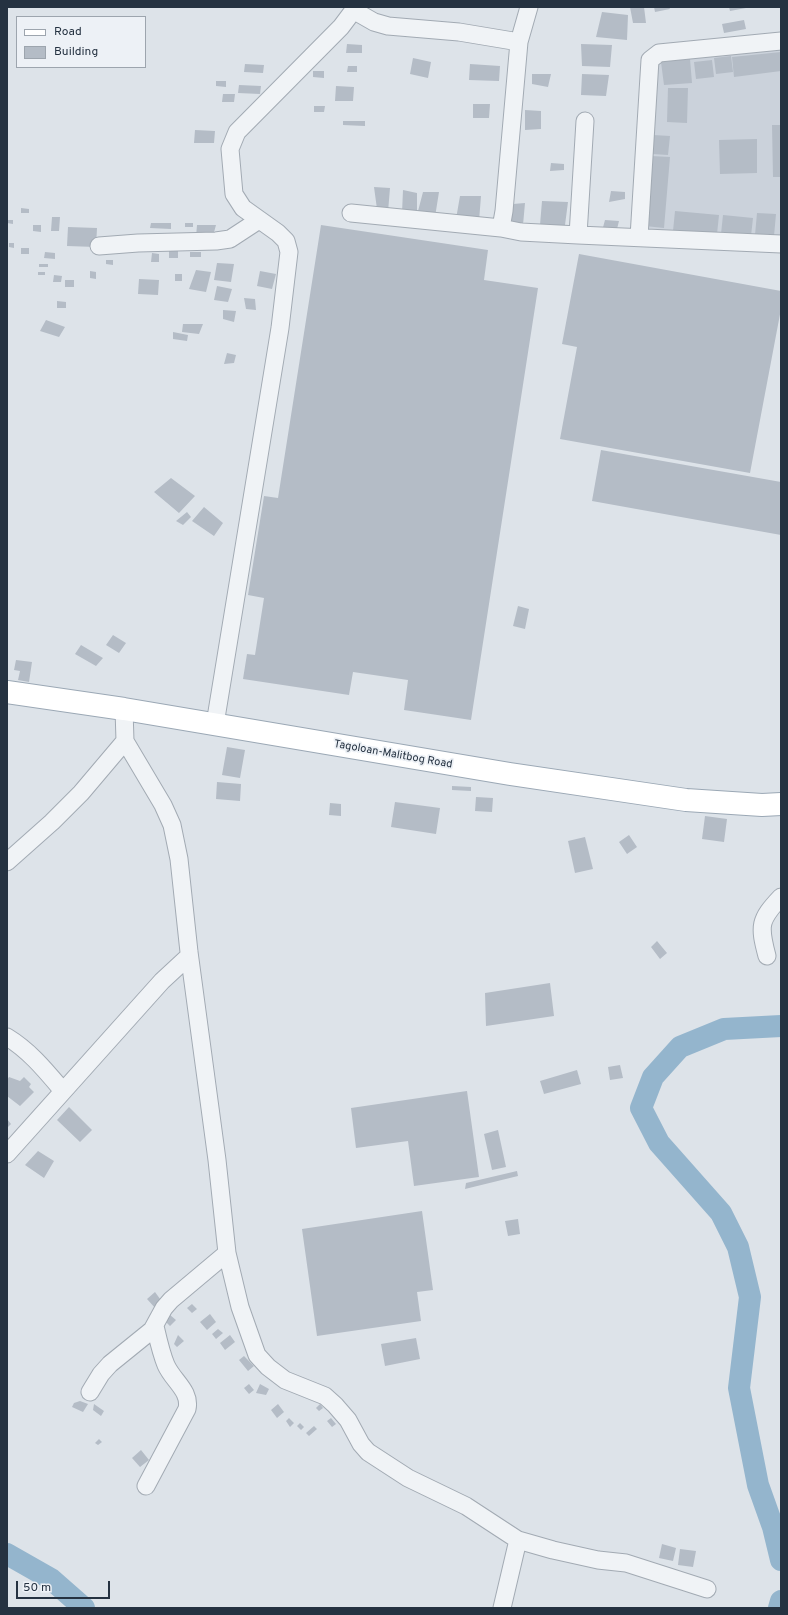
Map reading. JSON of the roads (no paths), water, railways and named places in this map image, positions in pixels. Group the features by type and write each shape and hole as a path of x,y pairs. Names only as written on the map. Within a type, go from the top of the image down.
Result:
{"main road":[{"name":"Tagoloan-Malitbog Road","path":"7,692 124,709 510,774 686,800 762,805 781,804"}],"street":[{"path":"501,228 504,211 519,42 529,7"},
{"path":"215,724 280,328 289,252 286,241 278,233 243,208 234,194 230,149 237,132 254,113 276,94 341,27 354,9 374,22 388,26 459,32 519,42"},
{"path":"639,237 650,60 659,53 781,41"},
{"path":"578,235 585,120"},
{"path":"351,213 501,228 521,232 639,237 667,240 781,244"},
{"path":"99,246 138,243 216,241 230,239 259,220"},
{"path":"124,709 125,741 163,805 172,825 179,859 189,956 217,1160 227,1253 240,1307 257,1355 268,1367 285,1380 325,1396 348,1420 361,1444 368,1452 408,1478 466,1506 518,1540 553,1550 598,1560 626,1563 707,1589"},
{"path":"7,862 52,822 81,793 125,741"},
{"path":"767,956 761,928 773,905 781,896"},
{"path":"7,1154 162,981 189,956"},
{"path":"7,1037 30,1053 63,1091"},
{"path":"90,1392 101,1374 110,1364 155,1326 164,1308 171,1300 227,1253"},
{"path":"146,1486 187,1409 188,1402 185,1393 167,1367 161,1352 155,1326"},
{"path":"502,1608 518,1540"}],"waterway":[{"path":"781,1026 724,1029 680,1047 653,1077 641,1108 659,1143 721,1213 738,1247 750,1297 739,1388 758,1485 773,1527 781,1560"},
{"path":"7,1554 51,1579 84,1608"},
{"path":"779,1608 781,1601"}]}
